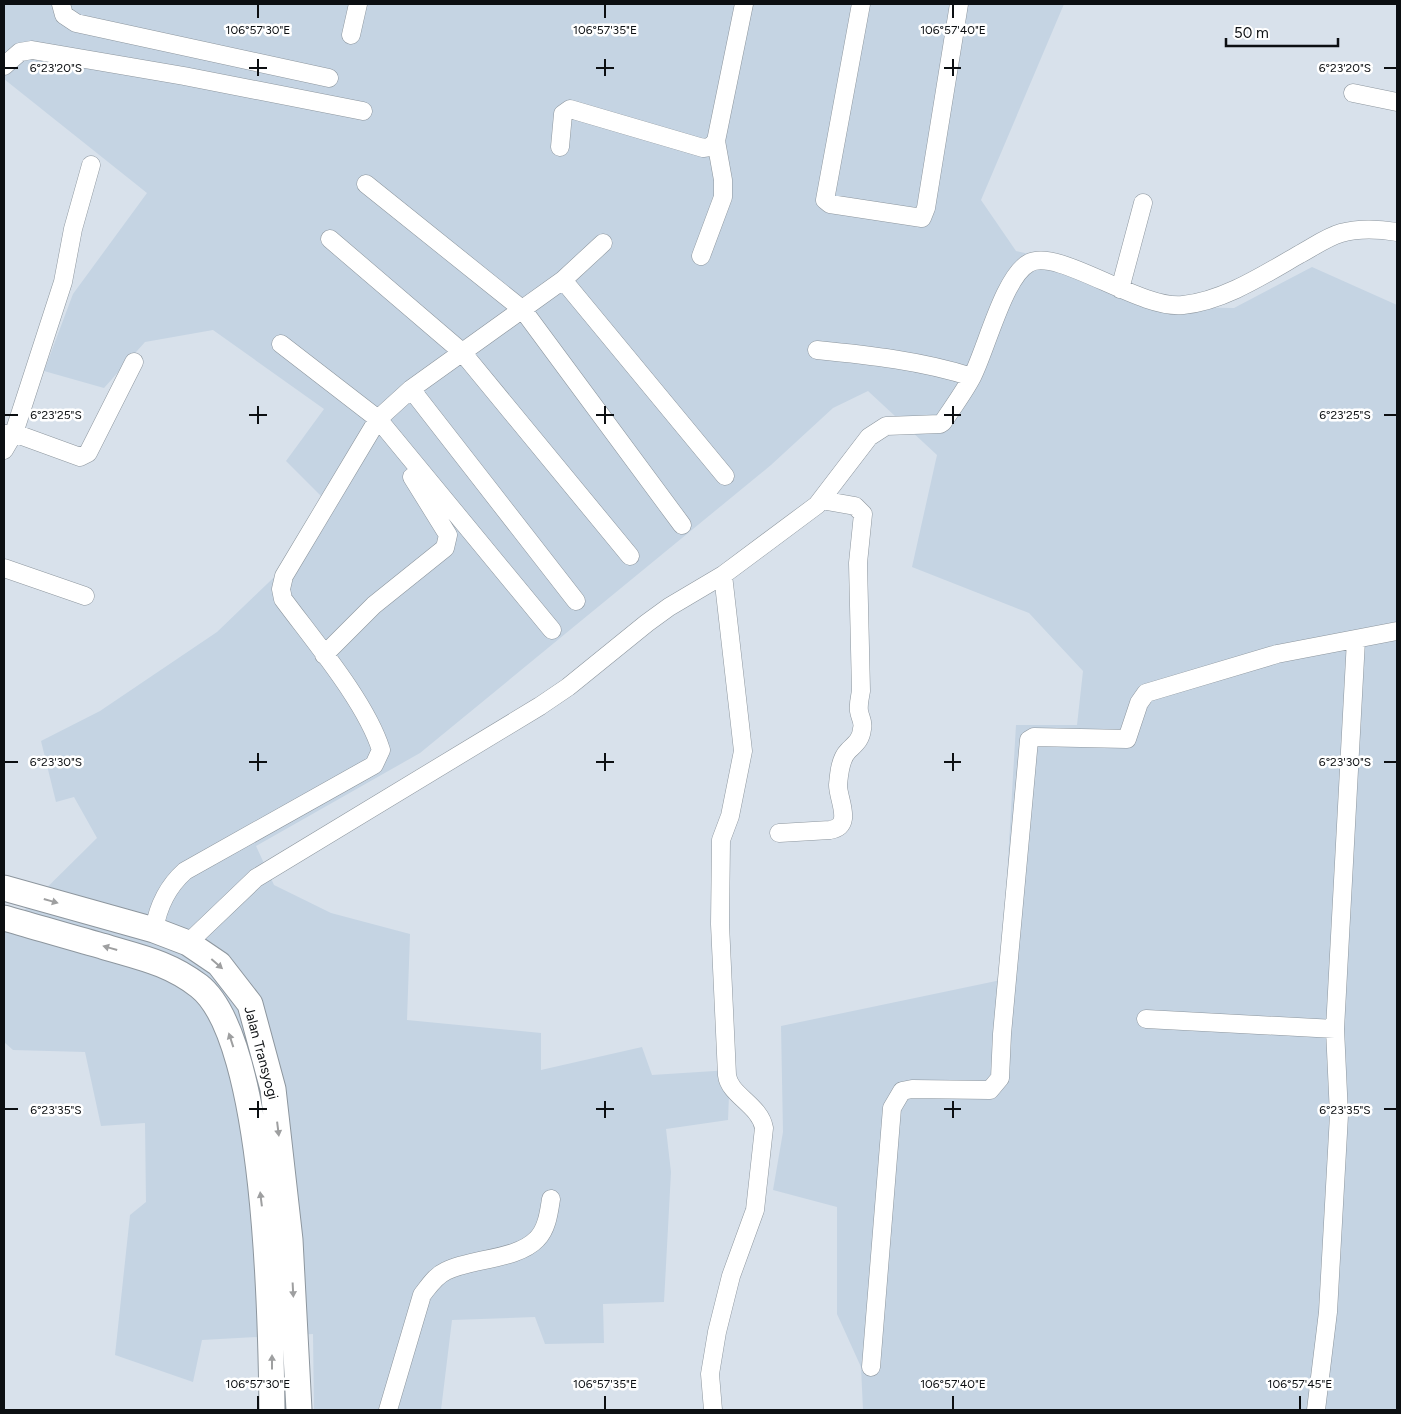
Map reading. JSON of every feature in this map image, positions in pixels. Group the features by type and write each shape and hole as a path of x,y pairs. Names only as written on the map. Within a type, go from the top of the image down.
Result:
{"highway":[{"name":"Jalan Transyogi","path":"4,888 154,930 188,943 219,964 250,1004 273,1089 290,1240 299,1410"},
{"name":"Jalan Transyogi","path":"4,918 169,966 200,987 222,1013 248,1094 265,1227 272,1339 272,1410"}],"street":[{"path":"61,4 64,15 76,23 329,78"},
{"path":"351,35 358,4"},
{"path":"701,256 723,197 724,180 716,141 744,4"},
{"path":"861,4 825,200 830,204 922,218 926,208 960,4"},
{"path":"4,66 20,52 32,50 184,76 363,111"},
{"path":"1353,93 1397,102"},
{"path":"560,147 563,114 570,109 703,148 710,147 716,141"},
{"path":"4,450 63,282 73,229 91,165"},
{"path":"366,184 523,310 682,525"},
{"path":"1120,289 1143,203"},
{"path":"188,943 256,878 540,706 568,687 669,607 724,575 821,500 869,437 877,431 886,426 940,424 972,377 1010,283 1030,262 1043,260 1061,263 1160,305 1195,304 1232,290 1342,233 1374,229 1397,232"},
{"path":"330,239 462,352 630,556"},
{"path":"154,930 163,898 173,882 185,871 374,765 380,750 375,733 324,655 284,599 282,583 375,424 410,389 563,280 603,243"},
{"path":"563,280 726,476"},
{"path":"281,344 375,424 552,630"},
{"path":"817,350 854,353 955,371 972,377"},
{"path":"9,433 80,457 88,453 134,362"},
{"path":"410,389 576,601"},
{"path":"324,655 374,605 445,548 447,544 448,535 421,488 375,424"},
{"path":"779,833 837,829 842,824 843,807 838,785 840,770 844,757 860,738 863,724 858,709 860,691 858,563 863,514 855,506 821,500"},
{"path":"4,568 85,596"},
{"path":"713,1410 710,1374 717,1332 733,1268 755,1210 764,1128 760,1116 729,1083 727,1075 720,924 722,840 730,816 744,751 724,575"},
{"path":"871,1367 892,1108 902,1092 912,1089 990,1090 1000,1078 1002,1034 1029,740 1034,737 1127,739 1139,703 1146,693 1277,654 1397,631"},
{"path":"1316,1410 1328,1312 1338,1135 1338,1073 1335,1029 1356,640"},
{"path":"1146,1019 1335,1029"},
{"path":"388,1410 422,1296 433,1280 446,1270 514,1252 530,1245 538,1238 546,1224 551,1199"}],"shaded area":[{"path":"4,4 1064,4 981,200 1016,251 1103,271 1169,307 1234,308 1312,267 1397,305 1397,1410 863,1410 861,1367 837,1314 837,1207 773,1190 783,1132 781,1026 1001,980 1016,725 1077,725 1083,671 1029,613 912,567 937,455 868,391 833,408 771,465 420,753 256,846 274,885 331,913 410,934 407,1020 541,1033 541,1070 642,1047 652,1075 730,1070 728,1120 666,1129 671,1172 664,1302 603,1304 604,1343 545,1344 535,1317 452,1320 441,1410 314,1410 313,1334 202,1340 193,1382 115,1355 130,1215 146,1202 145,1123 101,1126 85,1052 13,1050 4,1042 4,930 97,838 74,797 56,802 41,741 100,711 217,632 293,559 330,505 286,461 324,409 213,330 145,342 104,388 44,371 73,294 147,193 4,79"}]}
